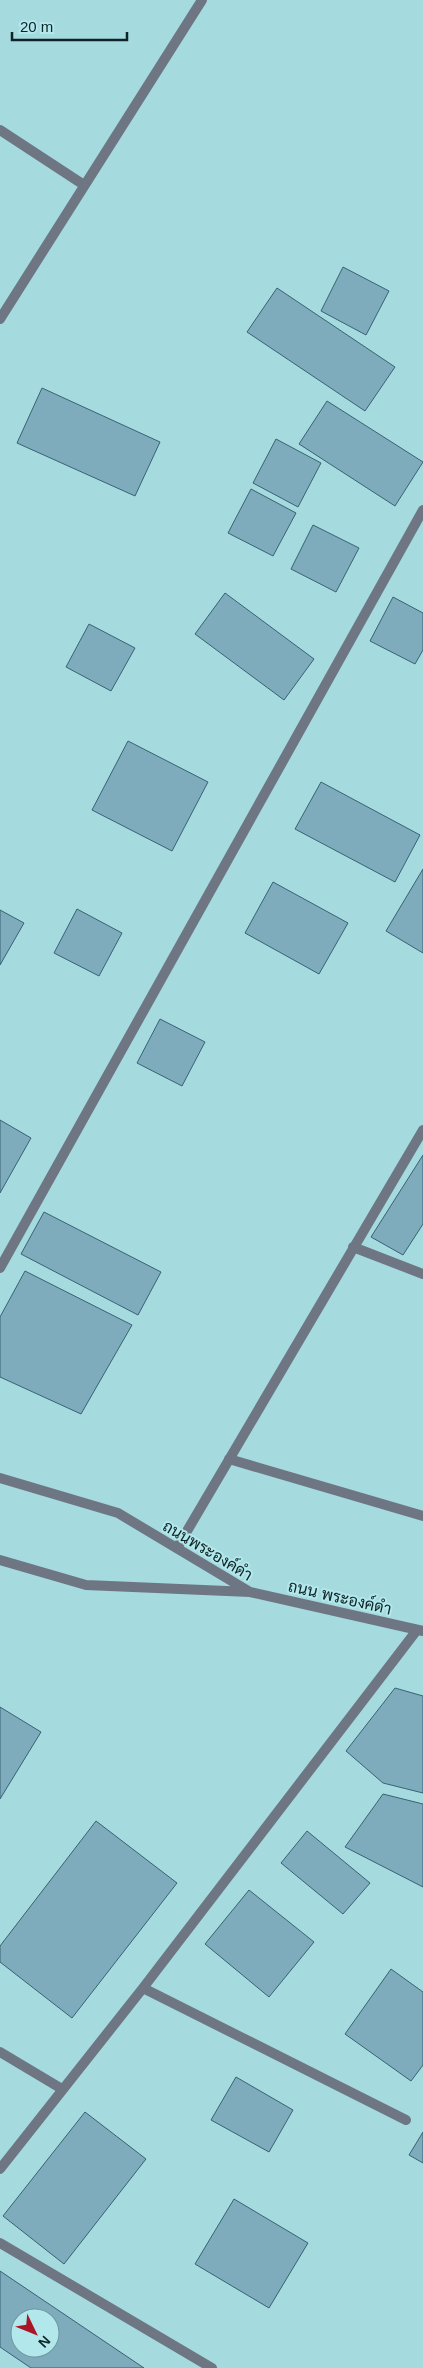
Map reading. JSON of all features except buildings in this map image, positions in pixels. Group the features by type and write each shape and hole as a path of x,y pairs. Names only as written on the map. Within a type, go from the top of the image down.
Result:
{"street":[{"path":"0,320 202,0"},
{"path":"0,130 84,185"},
{"path":"0,1268 423,510"},
{"path":"177,1548 423,1130"},
{"path":"353,1247 423,1274"},
{"path":"229,1459 423,1516"},
{"name":"ถนนพระองค์ดำ","path":"0,1478 118,1513 250,1592"},
{"name":"ถนนพระองค์ดำ","path":"0,1560 86,1585 250,1592"},
{"name":"ถนน พระองค์ดำ","path":"250,1592 420,1631"},
{"path":"0,2169 420,1631"},
{"path":"143,1988 406,2120"},
{"path":"0,2052 62,2090"},
{"path":"0,2243 212,2368"}]}
